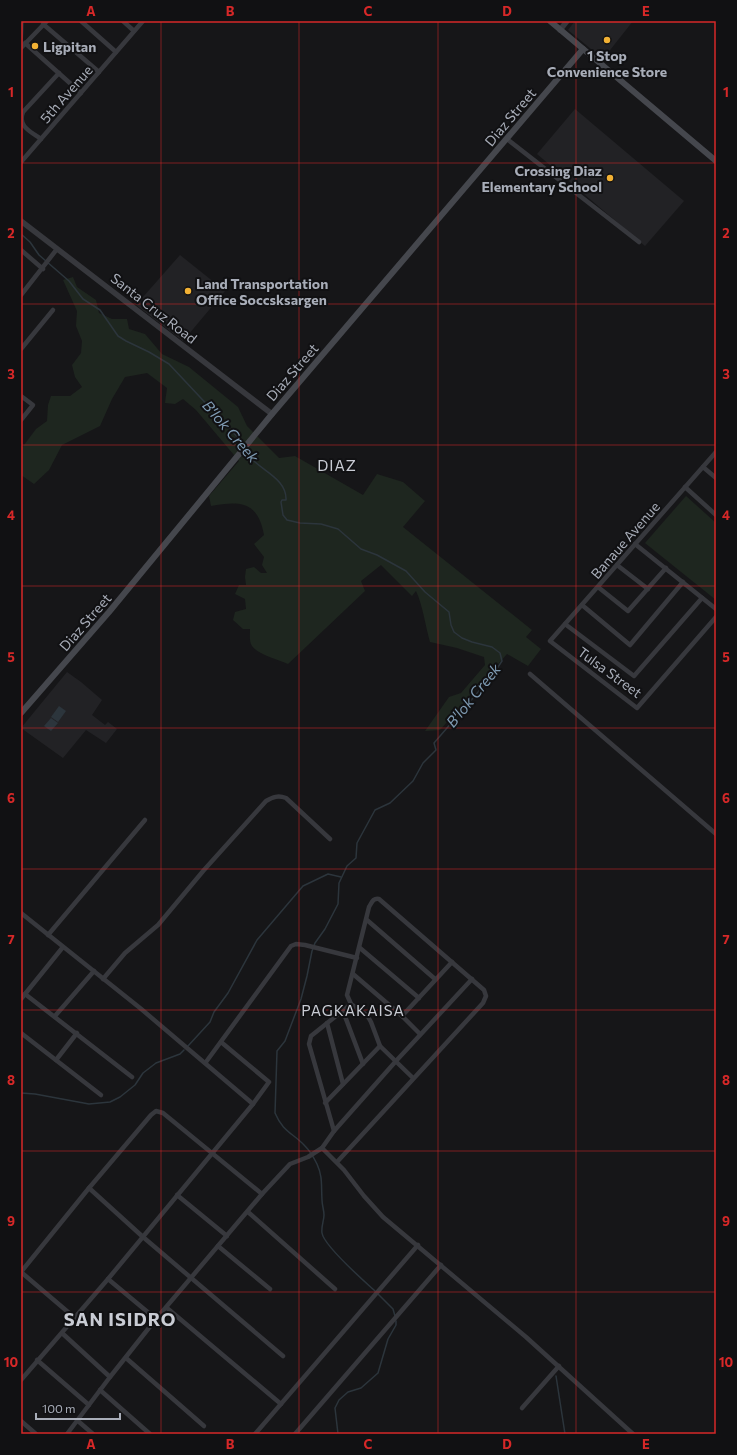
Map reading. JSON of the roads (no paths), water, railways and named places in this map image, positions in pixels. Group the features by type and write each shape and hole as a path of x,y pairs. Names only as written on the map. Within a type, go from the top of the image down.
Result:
{"main road":[{"path":"550,21 716,161"},
{"name":"Diaz Street","path":"21,713 109,612 272,414 583,49"}],"street":[{"path":"81,21 116,52"},
{"path":"123,21 134,31"},
{"name":"5th Avenue","path":"21,162 143,21"},
{"path":"560,30 567,21"},
{"path":"81,93 59,73 23,45 45,23 99,72"},
{"path":"41,139 25,128 21,120 23,112 59,73"},
{"path":"507,139 639,242"},
{"name":"Santa Cruz Road","path":"21,221 272,414"},
{"path":"21,295 57,249"},
{"path":"21,250 46,264"},
{"path":"21,349 53,310"},
{"path":"21,396 33,405 21,420"},
{"name":"Banaue Avenue","path":"550,641 716,452"},
{"path":"703,467 716,478"},
{"path":"685,487 716,515"},
{"path":"635,544 716,609"},
{"path":"617,565 648,589"},
{"path":"598,587 628,611 666,568"},
{"path":"582,605 630,645 683,582"},
{"path":"565,624 634,676 702,598"},
{"name":"Tulsa Street","path":"550,641 637,708 716,617"},
{"path":"530,674 716,834"},
{"path":"104,979 125,953 158,925 204,870 266,801 280,796 286,798 330,839"},
{"path":"48,935 145,820"},
{"path":"336,1162 485,1000 486,993 484,990 379,899 376,899 372,901 353,974 346,992 351,1004 367,1015 372,1022 380,1046 413,1078"},
{"path":"21,913 206,1062 253,1104"},
{"path":"367,920 435,979"},
{"path":"206,1062 291,946 301,944 357,958"},
{"path":"21,999 63,947"},
{"path":"360,948 419,998"},
{"path":"402,1016 452,962"},
{"path":"55,1016 94,971"},
{"path":"353,974 402,1016 420,1034"},
{"path":"67,1434 156,1319 167,1308 262,1194 290,1164 308,1157 322,1148 334,1131 396,1060 472,979"},
{"path":"25,994 132,1077"},
{"path":"334,1131 309,1042 310,1036 351,1004"},
{"path":"343,1011 362,1064"},
{"path":"328,1023 343,1084"},
{"path":"21,1033 101,1095"},
{"path":"56,1060 77,1034"},
{"path":"21,1380 143,1237 253,1104 269,1082 221,1042"},
{"path":"325,1103 380,1046"},
{"path":"75,1318 21,1272 151,1114 156,1111 163,1113 262,1194"},
{"path":"322,1148 344,1170 373,1207 559,1366 633,1434"},
{"path":"89,1188 143,1237 192,1277 283,1356"},
{"path":"177,1195 227,1236"},
{"path":"248,1212 335,1289"},
{"path":"255,1434 418,1245"},
{"path":"218,1246 270,1289"},
{"path":"295,1434 442,1265"},
{"path":"108,1279 156,1319"},
{"path":"167,1308 281,1404"},
{"path":"62,1333 110,1377"},
{"path":"126,1358 204,1426"},
{"path":"37,1360 89,1405"},
{"path":"522,1408 559,1366"},
{"path":"100,1390 150,1434"},
{"path":"21,1421 36,1434"},
{"path":"78,1421 93,1434"}],"waterway":[{"name":"B'lok Creek","path":"22,45 23,21"},
{"name":"B'lok Creek","path":"21,57 22,48"},
{"name":"B'lok Creek","path":"21,234 30,242 39,255 69,281 83,299 100,310 118,336 169,364 244,444"},
{"name":"B'lok Creek","path":"247,449 251,458 273,476 282,486 286,500 282,500 281,502 283,515 287,520 300,523 321,524 338,529 361,549 377,555 406,571 425,592 449,612 451,625 454,632 462,638 472,642 492,647 500,653 502,661 492,676 434,743 436,750 423,763 413,781 390,803 375,810 357,843 356,858 347,866 339,883 338,904 325,929 315,943 301,999 285,1041 277,1051 275,1113 281,1124 309,1150 319,1169 324,1213 322,1228 324,1239 354,1272 375,1291"},
{"path":"188,1046 210,1022 214,1012 228,993 257,940 303,886 328,874 341,877"},
{"path":"21,1093 35,1094 89,1104 110,1102 120,1097 135,1085 143,1073 156,1063 180,1054 184,1050"},
{"name":"B'lok Creek","path":"378,1294 393,1309 395,1316"},
{"name":"B'lok Creek","path":"338,1434 335,1408 339,1400 348,1392 361,1388 378,1373 388,1339 396,1325 396,1321"},
{"path":"556,1376 565,1434"}],"place":[{"name":"1 Stop Convenience Store","path":"607,40"},
{"name":"Ligpitan","path":"35,46"},
{"name":"Crossing Diaz Elementary School","path":"610,178"},
{"name":"Land Transportation Office Soccsksargen","path":"188,291"}],"district":[{"name":"DIAZ","path":"337,465"},
{"name":"PAGKAKAISA","path":"353,1010"},
{"name":"SAN ISIDRO","path":"120,1319"}]}
